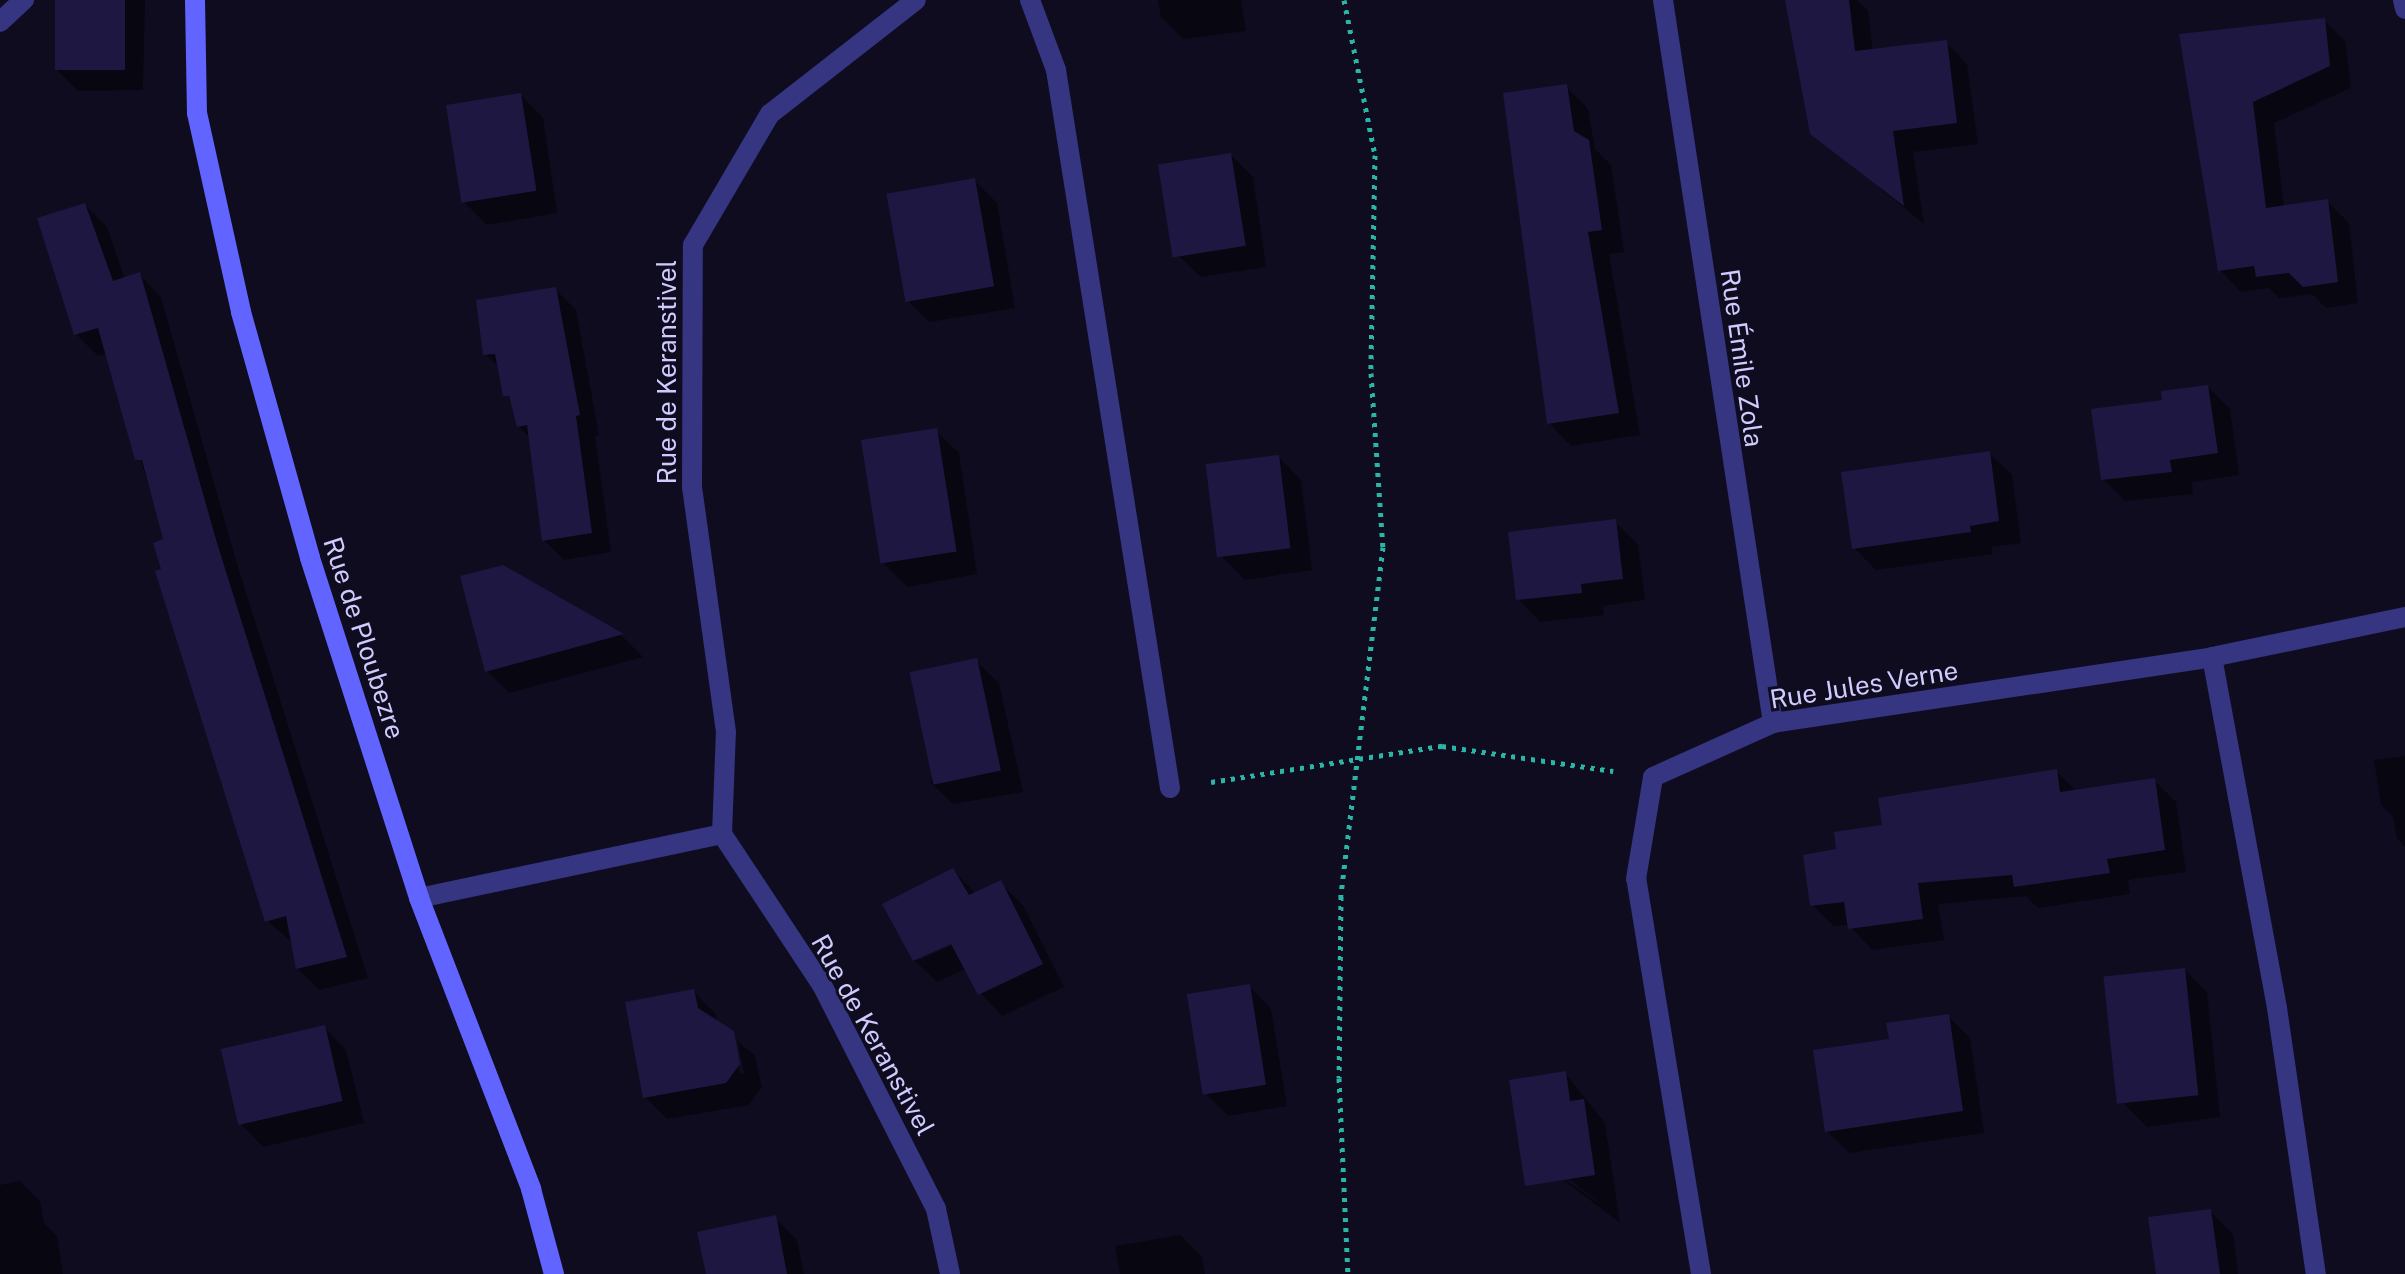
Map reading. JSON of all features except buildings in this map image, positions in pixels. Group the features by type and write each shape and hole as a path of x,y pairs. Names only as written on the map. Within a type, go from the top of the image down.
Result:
{"main road":[{"name":"Rue de Ploubezre","path":"195,0 197,113 241,312 310,558 419,898 531,1189 554,1274"}],"street":[{"path":"0,22 24,0"},
{"name":"Rue de Keranstivel","path":"916,0 770,114 693,245 692,487 726,732 722,834 822,985 936,1209 950,1274"},
{"path":"1030,0 1056,70 1170,788"},
{"name":"Rue Émile Zola","path":"1663,0 1773,723"},
{"path":"2403,0 2405,9"},
{"name":"Rue Jules Verne","path":"1653,777 1773,723 2212,657 2405,617"},
{"path":"2212,657 2277,1008 2316,1274"},
{"path":"1653,777 1636,879 1701,1274"},
{"path":"419,898 722,834"}],"path":[{"path":"1344,0 1375,155 1371,373 1383,547 1341,896 1339,1078 1348,1274"},
{"path":"1170,788 1442,746 1653,777"}]}
